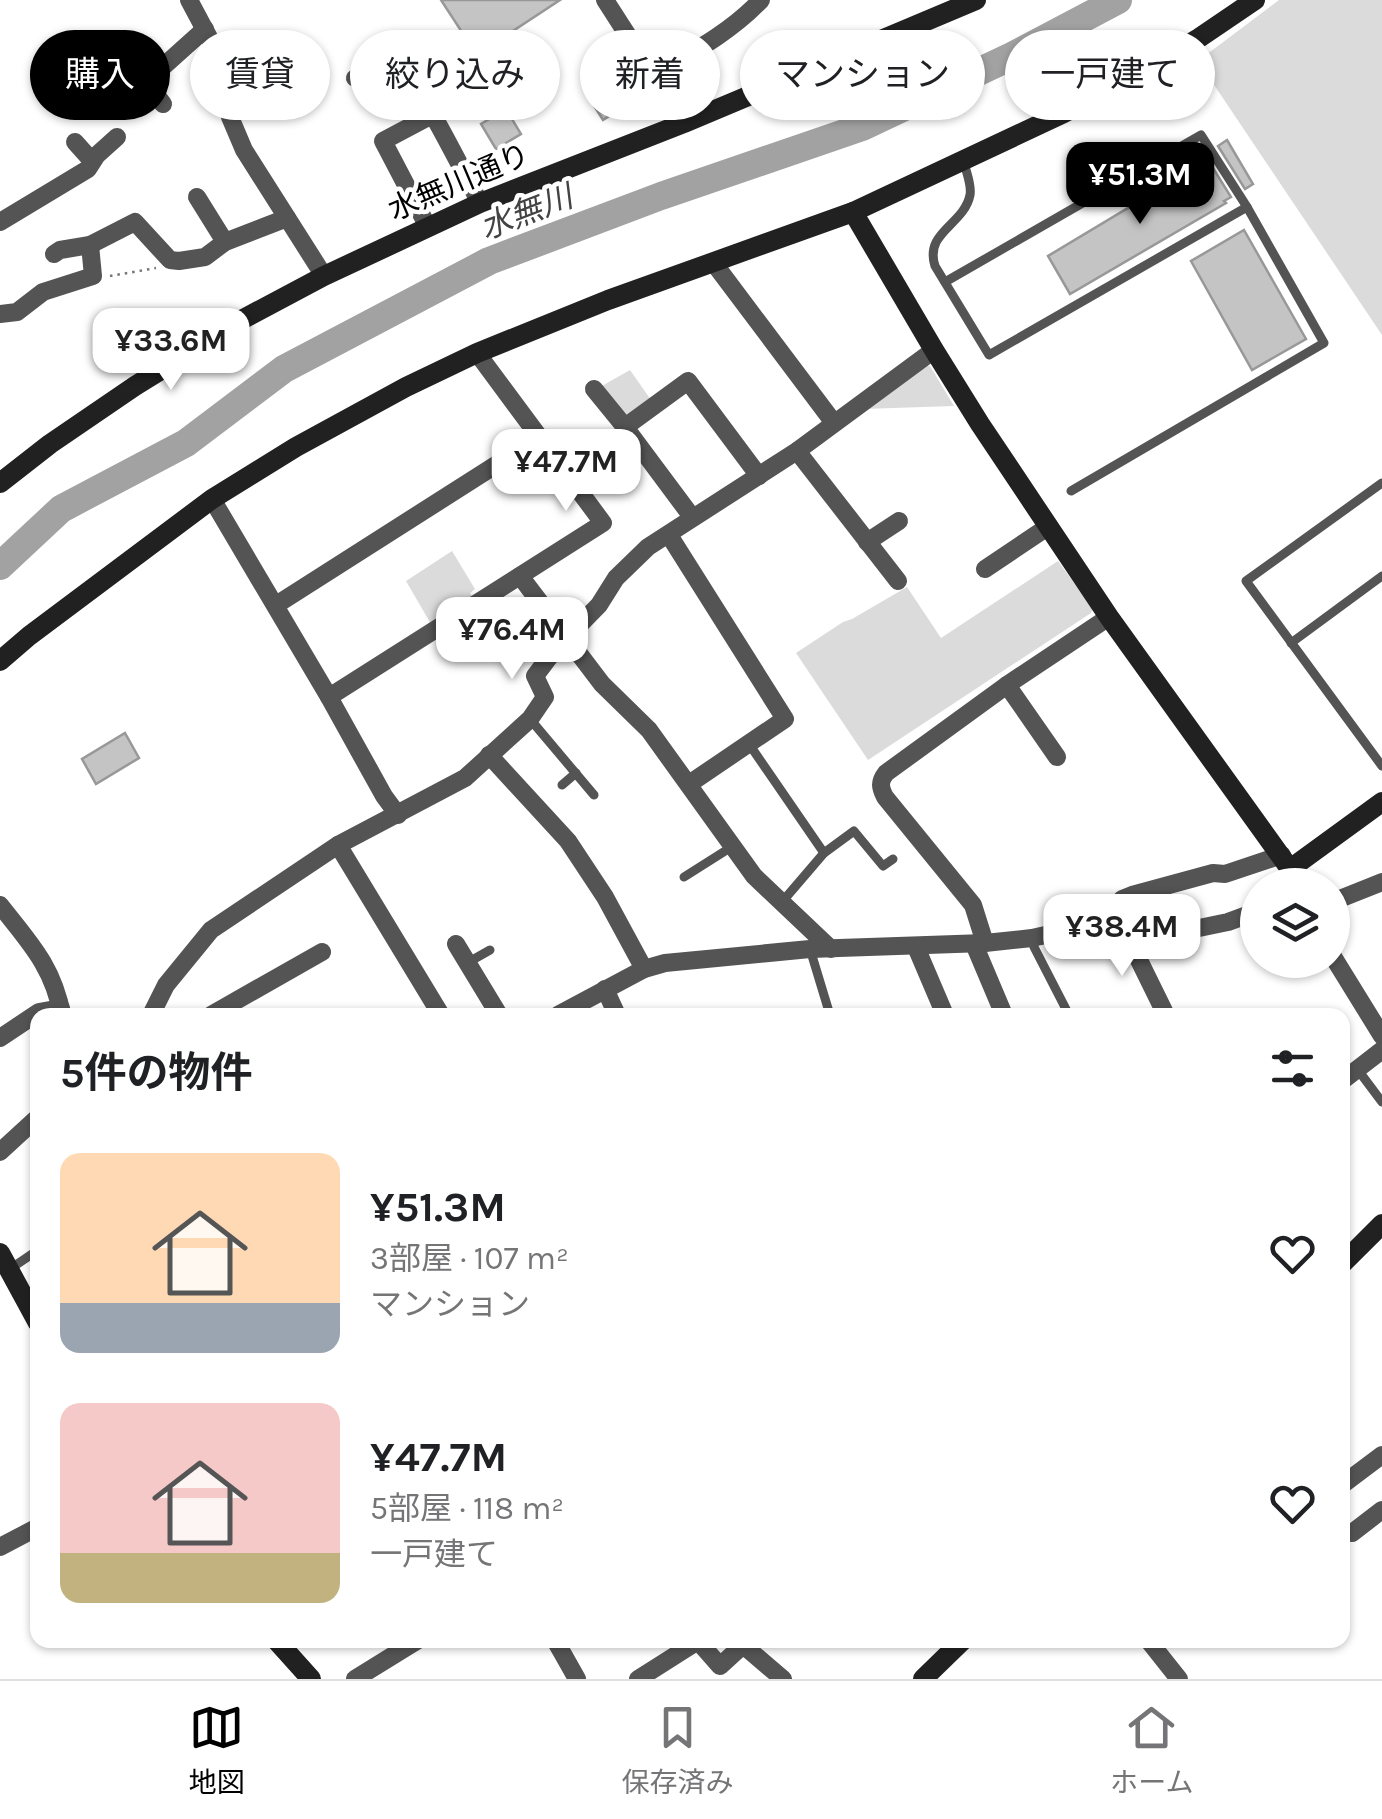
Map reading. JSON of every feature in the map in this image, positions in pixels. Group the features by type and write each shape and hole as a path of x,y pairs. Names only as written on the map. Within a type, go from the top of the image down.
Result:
{"street":[{"path":"189,0 230,78 230,117 244,150 324,276"},
{"path":"605,0 624,30"},
{"path":"720,35 760,0"},
{"name":"水無川通り","path":"0,483 135,386 245,318 324,276 428,226 976,0"},
{"path":"0,660 212,499 296,447 406,387 608,300 853,212 1135,76 1255,0"},
{"path":"170,60 205,29"},
{"path":"423,120 383,141 428,226"},
{"path":"435,120 480,204"},
{"path":"0,222 93,171 117,137"},
{"path":"75,142 93,171"},
{"path":"197,197 225,242"},
{"path":"853,212 980,424 1286,868"},
{"path":"54,254 90,245 135,222 170,260 180,262 204,257 225,242 287,218"},
{"path":"0,314 17,312 43,292 93,276 90,245"},
{"path":"713,262 834,423"},
{"path":"154,1008 166,985 211,930 338,845 464,778 530,719 544,697 535,676 599,605 616,578 648,547 798,450 934,350"},
{"path":"330,696 603,524 476,354"},
{"path":"625,427 688,381 760,476"},
{"path":"594,389 692,517"},
{"path":"276,606 538,438"},
{"path":"798,450 867,542 876,565 898,582"},
{"path":"212,499 398,815"},
{"path":"867,542 899,521"},
{"path":"985,569 1049,526"},
{"path":"669,535 785,718 689,784"},
{"path":"520,576 602,684 648,730 754,876 831,950"},
{"path":"1002,1008 979,944 973,905 885,797 880,780 886,772 1109,616"},
{"path":"1008,686 1057,757"},
{"path":"490,756 568,841 606,897 644,968"},
{"path":"1290,868 1382,802"},
{"path":"338,845 437,1008"},
{"path":"571,1008 644,968 665,963 810,949 979,944 1032,938 1108,922 1122,899 1132,894 1213,873 1240,873"},
{"path":"1350,895 1382,882"},
{"path":"0,904 44,961 60,1008"},
{"path":"1108,922 1130,939 1142,940 1240,917"},
{"path":"1142,940 1137,956 1163,1008"},
{"path":"456,944 495,1008"},
{"path":"916,947 942,1008"},
{"path":"223,1008 322,952"},
{"path":"1346,978 1382,1036"},
{"path":"605,989 613,1008"},
{"path":"0,1038 30,1018"},
{"path":"1350,1076 1382,1050"},
{"path":"0,1152 30,1124"},
{"path":"1350,1256 1382,1224"},
{"path":"5,1261 30,1308"},
{"path":"1350,1478 1382,1454"},
{"path":"1352,1534 1382,1510"},
{"path":"0,1547 30,1531"},
{"path":"283,1648 311,1679"},
{"path":"354,1679 405,1648"},
{"path":"560,1648 577,1679"},
{"path":"638,1679 688,1648"},
{"path":"704,1648 720,1666 740,1648"},
{"path":"751,1648 782,1679"},
{"path":"923,1679 955,1648"},
{"path":"1154,1648 1179,1679"}],"lane":[{"path":"945,282 1201,135 1247,207 1324,343 1071,492"},
{"path":"964,159 971,192 964,210 934,244 932,256 988,354 1247,207"},
{"path":"1380,761 1246,582 1382,483"},
{"path":"1291,642 1382,576"},
{"path":"530,719 594,795"},
{"path":"748,744 824,853"},
{"path":"562,785 576,773"},
{"path":"782,902 824,853 854,831 883,866 893,859"},
{"path":"684,877 733,846"},
{"path":"1032,938 1065,1008"},
{"path":"810,949 828,1008"},
{"path":"467,963 490,950"},
{"path":"1350,1076 1382,1102"},
{"path":"5,1261 30,1253"}],"path":[{"path":"93,276 167,266 170,260"}],"shaded area":[{"path":"1279,0 1382,0 1382,335 1215,86 1215,48"},
{"path":"923,365 930,366 954,406 863,409"},
{"path":"630,370 651,400 630,417 621,416 600,387"},
{"path":"452,551 475,589 470,593 473,598 431,624 406,581"},
{"path":"1058,561 1093,609 1091,613 868,760 796,653 907,587 941,638"}],"building":[{"path":"441,0 560,0 514,30 461,30"},
{"path":"488,120 513,120 521,134 496,149 481,124"},
{"path":"1227,140 1253,184 1245,189 1218,146"},
{"path":"1208,160 1231,197 1226,203 1070,294 1048,256"},
{"path":"1244,230 1306,339 1252,370 1191,261"},
{"path":"125,733 139,758 96,784 82,759"}],"waterway":[{"name":"水無川","path":"0,566 61,509 186,443 284,369 489,261 661,196 862,127 1012,56 1118,0"}]}
